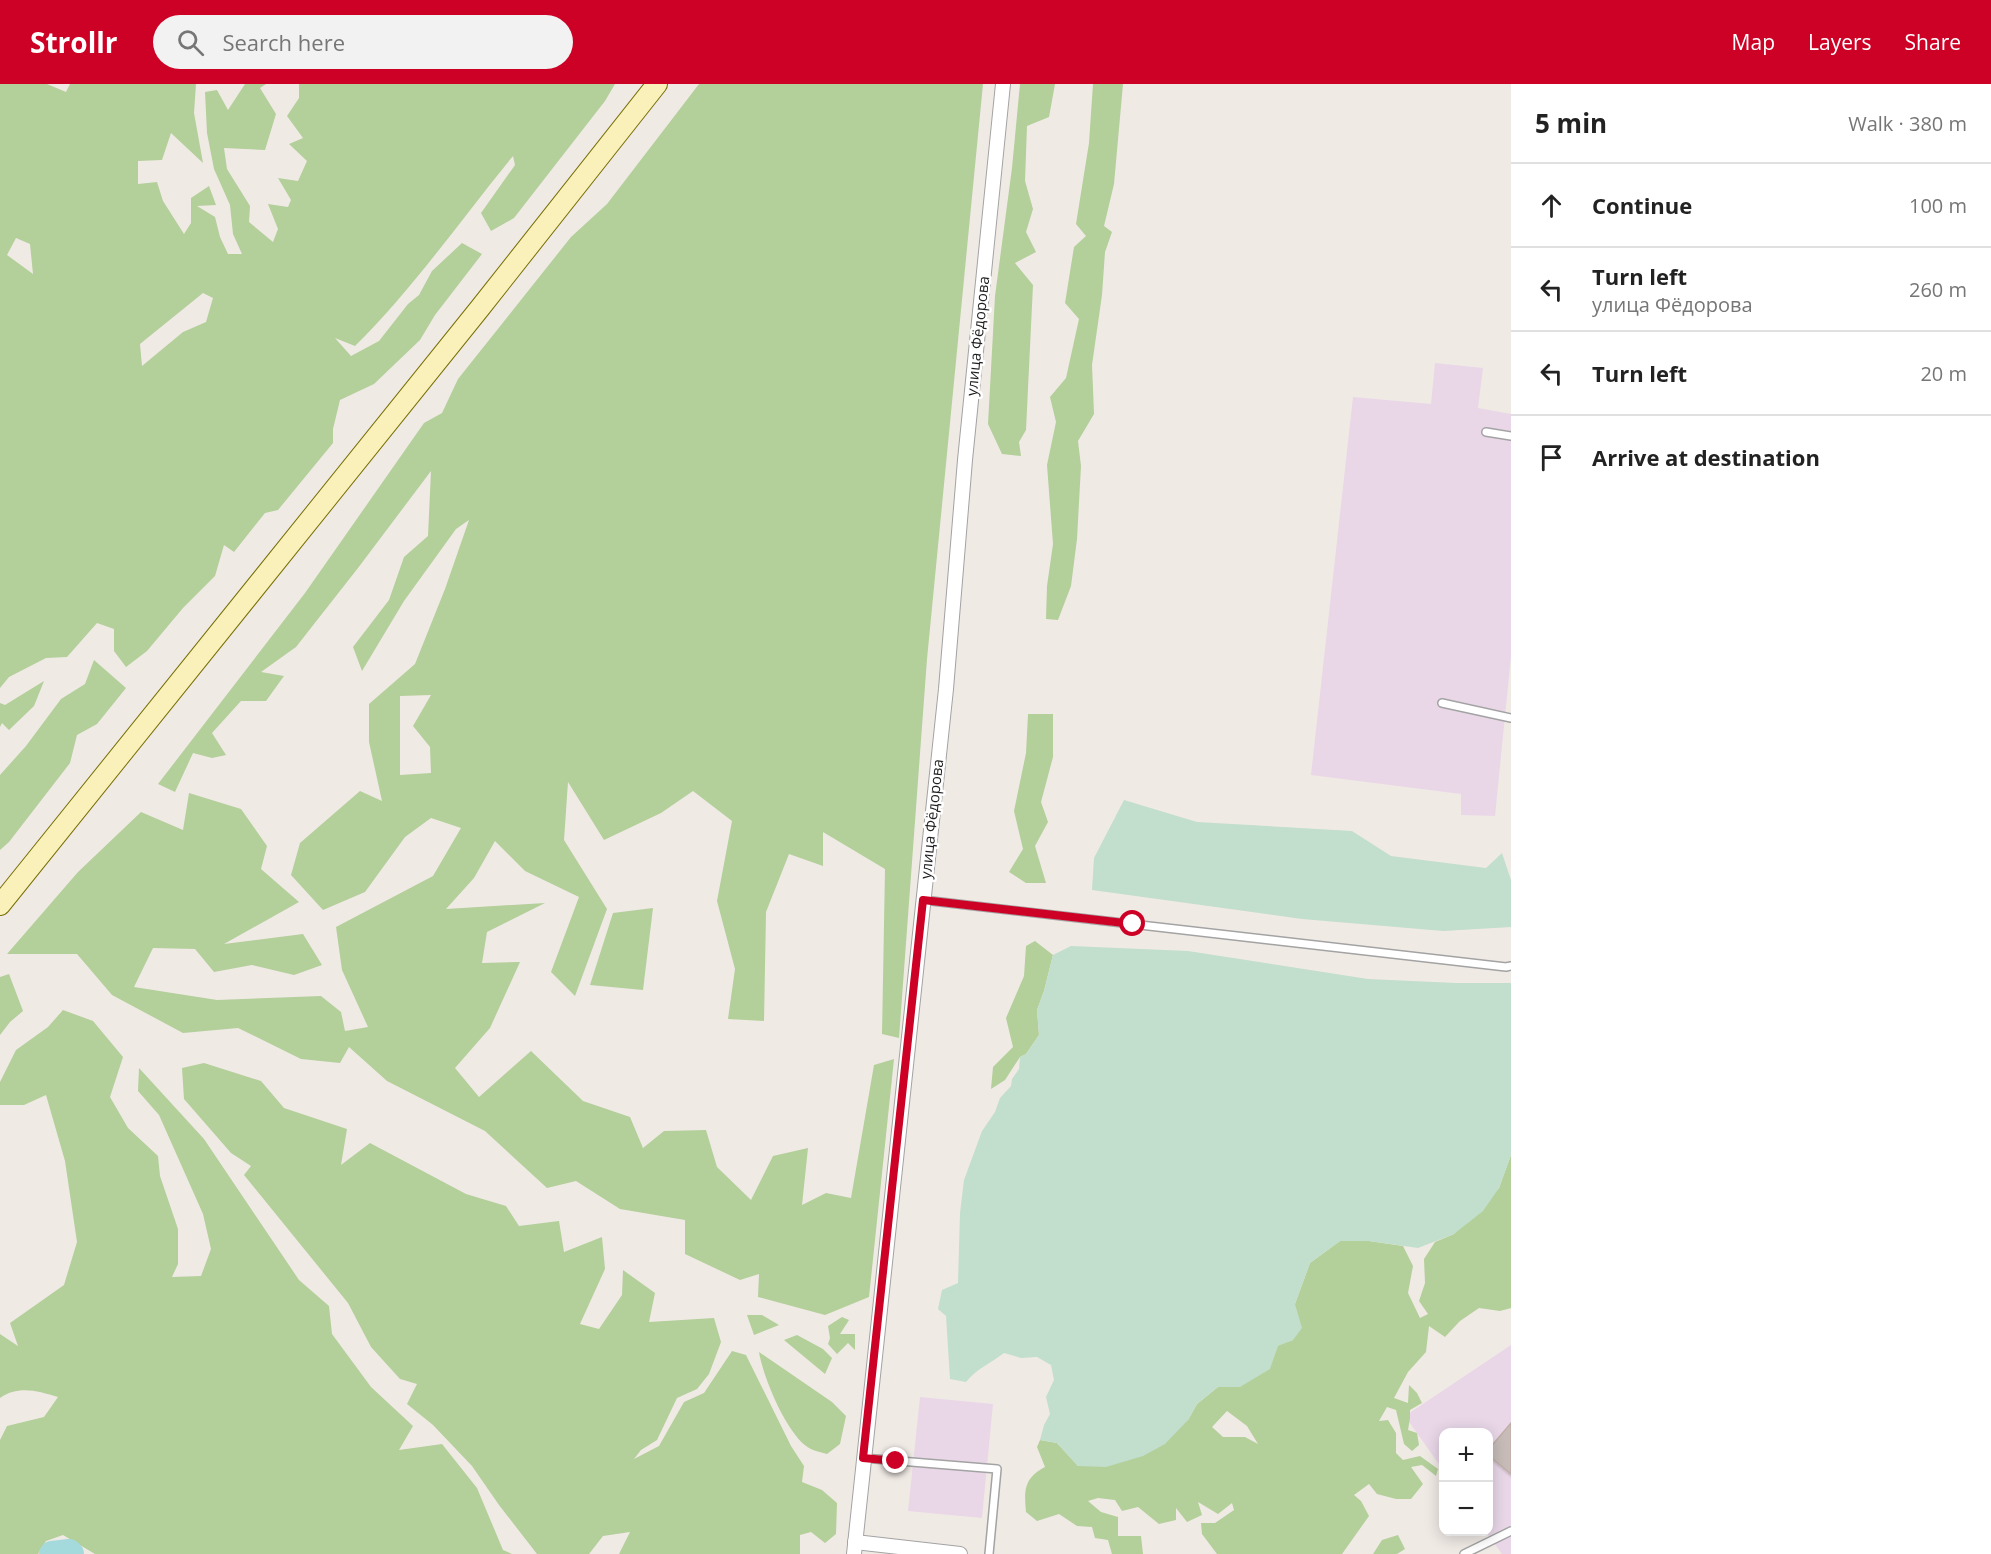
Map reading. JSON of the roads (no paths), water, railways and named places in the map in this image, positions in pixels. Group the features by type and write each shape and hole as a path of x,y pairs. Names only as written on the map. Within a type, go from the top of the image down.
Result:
{"main road":[{"path":"0,905 465,327 657,84"}],"street":[{"name":"улица Фёдорова","path":"854,1548 945,690 965,460 1003,84"},
{"path":"854,1548 960,1554"}],"lane":[{"path":"1486,432 1511,436"},
{"path":"1442,703 1511,718"},
{"path":"923,900 1511,966"},
{"path":"863,1458 997,1469 989,1554"},
{"path":"1464,1554 1511,1531"}],"waterway":[{"path":"52,1554 69,1552 71,1554"}]}
